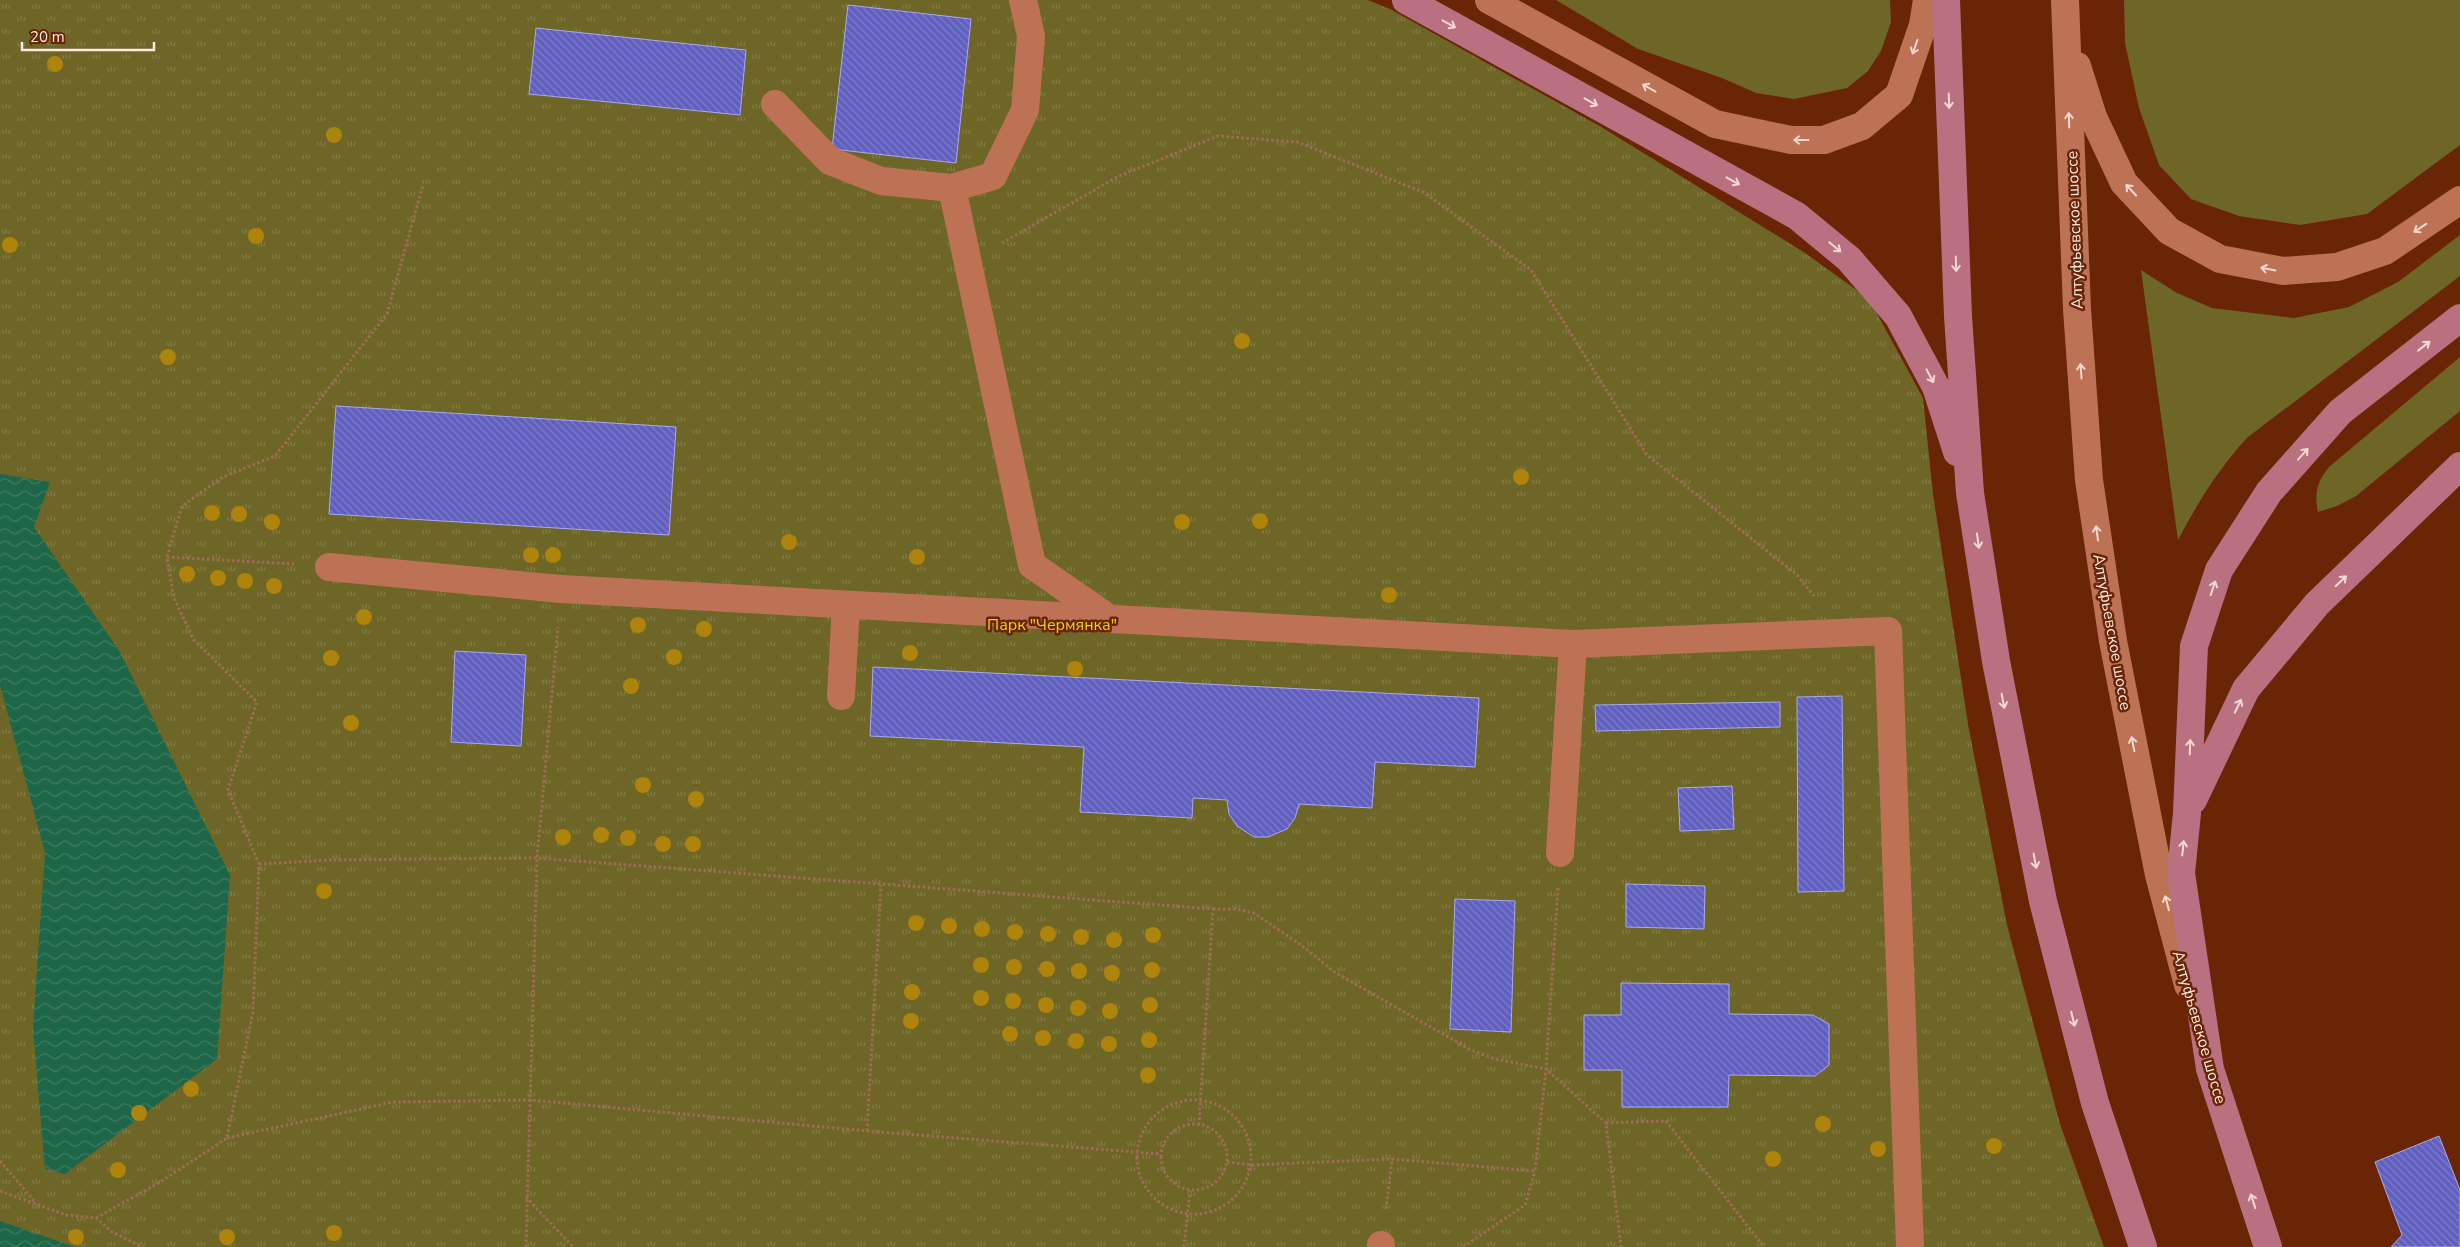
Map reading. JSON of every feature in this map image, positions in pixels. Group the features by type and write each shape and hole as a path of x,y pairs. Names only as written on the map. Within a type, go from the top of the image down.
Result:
{"main road":[{"path":"1406,0 1797,216 1849,259 1898,316 1936,387 1970,493"},
{"path":"1946,0 1958,316 1970,493 1996,662 2043,901 2095,1103 2143,1247"},
{"path":"2210,1069 2181,872 2187,813 2194,646 2219,570 2269,492 2340,412 2460,318"},
{"path":"2187,813 2246,689 2317,604 2460,466"},
{"name":"Алтуфьевское шоссе","path":"2210,1069 2268,1247"}],"street":[{"path":"776,104 830,162 881,181 952,188 993,176 1025,110 1031,36 1023,0"},
{"path":"1489,0 1716,124 1791,140 1824,140 1862,126 1899,95 1923,25 1927,0"},
{"name":"Алтуфьевское шоссе","path":"2065,0 2077,309 2089,480 2113,641 2159,875 2210,1069"},
{"path":"2065,28 2093,117 2124,183 2169,231 2220,259 2283,271 2337,267 2385,252 2460,200"},
{"path":"952,188 1032,565 1110,619"},
{"path":"329,567 562,589 1572,644 1888,631 1910,1247"},
{"path":"841,696 846,605"},
{"path":"1560,853 1572,644"}],"path":[{"path":"967,263 1117,177 1218,136 1297,142 1423,192 1531,270 1647,455 1797,575 1845,633"},
{"path":"227,1138 253,1012 259,864 228,790 257,702 194,640 174,598 167,557 182,506 223,477 275,456 387,314 423,185"},
{"path":"167,557 329,567"},
{"path":"526,1247 526,1197 531,1100 538,858 562,589"},
{"path":"1463,1247 1525,1206 1535,1170 1546,1069 1560,853"},
{"path":"259,864 330,860 538,858 1213,910 1236,909 1254,913 1301,945 1336,973 1471,1050 1495,1059 1546,1069 1606,1123 1621,1247"},
{"path":"867,1131 881,884"},
{"path":"1199,1124 1213,910"},
{"path":"0,1191 36,1202 66,1215 96,1218 162,1181 227,1138 392,1102 531,1100 867,1131 1160,1154"},
{"path":"1200,1100 1218,1105 1233,1114 1245,1129 1251,1146 1252,1165 1247,1182 1236,1196 1223,1207 1206,1213 1188,1214 1171,1210 1156,1200 1145,1186 1138,1170 1137,1152 1141,1135 1151,1119 1165,1108 1182,1101 1200,1100"},
{"path":"1606,1123 1666,1121 1764,1247"},
{"path":"1199,1124 1215,1130 1225,1144 1228,1162 1221,1178 1207,1188 1190,1191 1174,1185 1163,1171 1160,1154 1166,1137 1181,1126 1199,1124"},
{"path":"1228,1162 1252,1165 1392,1159 1535,1170"},
{"path":"1381,1246 1392,1159"},
{"path":"0,1161 36,1202"},
{"path":"1184,1247 1190,1191"},
{"path":"526,1197 573,1247"},
{"path":"96,1218 112,1232 143,1247"}],"green space":[{"name":"Парк \"Чермянка\"","path":"0,0 1368,0 1392,10 1603,128 1805,253 1869,299 1923,398 1933,494 1968,724 2007,925 2060,1124 2104,1247 0,1247"},
{"path":"1556,0 1890,0 1891,22 1881,51 1868,71 1847,88 1794,99 1756,93 1722,78 1638,49"},
{"path":"2124,0 2460,0 2460,145 2367,214 2300,225 2239,216 2191,199 2159,165 2139,108 2125,43"},
{"path":"2460,235 2460,276 2248,437 2210,486 2178,540 2141,270 2177,293 2212,308 2294,318 2349,307 2398,282"},
{"path":"2460,357 2460,411 2356,496 2337,506 2318,512 2316,499 2318,488 2329,467"}],"water":[{"path":"0,474 50,482 34,527 120,652 230,875 217,1059 65,1174 45,1169 33,1028 45,853 0,685"},
{"path":"0,1221 75,1247 0,1247"}],"building":[{"path":"848,5 971,19 956,163 832,149"},
{"path":"536,28 746,50 740,115 529,94"},
{"path":"336,406 676,427 669,535 329,514"},
{"path":"455,651 526,655 521,746 451,742"},
{"path":"873,667 1479,698 1475,767 1375,762 1372,808 1299,804 1295,818 1287,829 1268,837 1254,837 1237,826 1229,814 1227,800 1193,798 1192,818 1080,812 1084,747 870,736"},
{"path":"1842,696 1844,891 1798,892 1797,697"},
{"path":"1780,702 1780,727 1596,731 1595,705"},
{"path":"1732,786 1734,829 1680,831 1678,788"},
{"path":"1626,884 1705,886 1704,929 1626,927"},
{"path":"1455,899 1515,901 1511,1032 1450,1029"},
{"path":"1621,983 1729,984 1729,1014 1813,1015 1829,1024 1829,1065 1815,1076 1729,1075 1728,1107 1622,1107 1622,1070 1584,1070 1584,1015 1621,1015"},
{"path":"2439,1136 2460,1190 2460,1247 2391,1247 2402,1235 2375,1162"}]}
